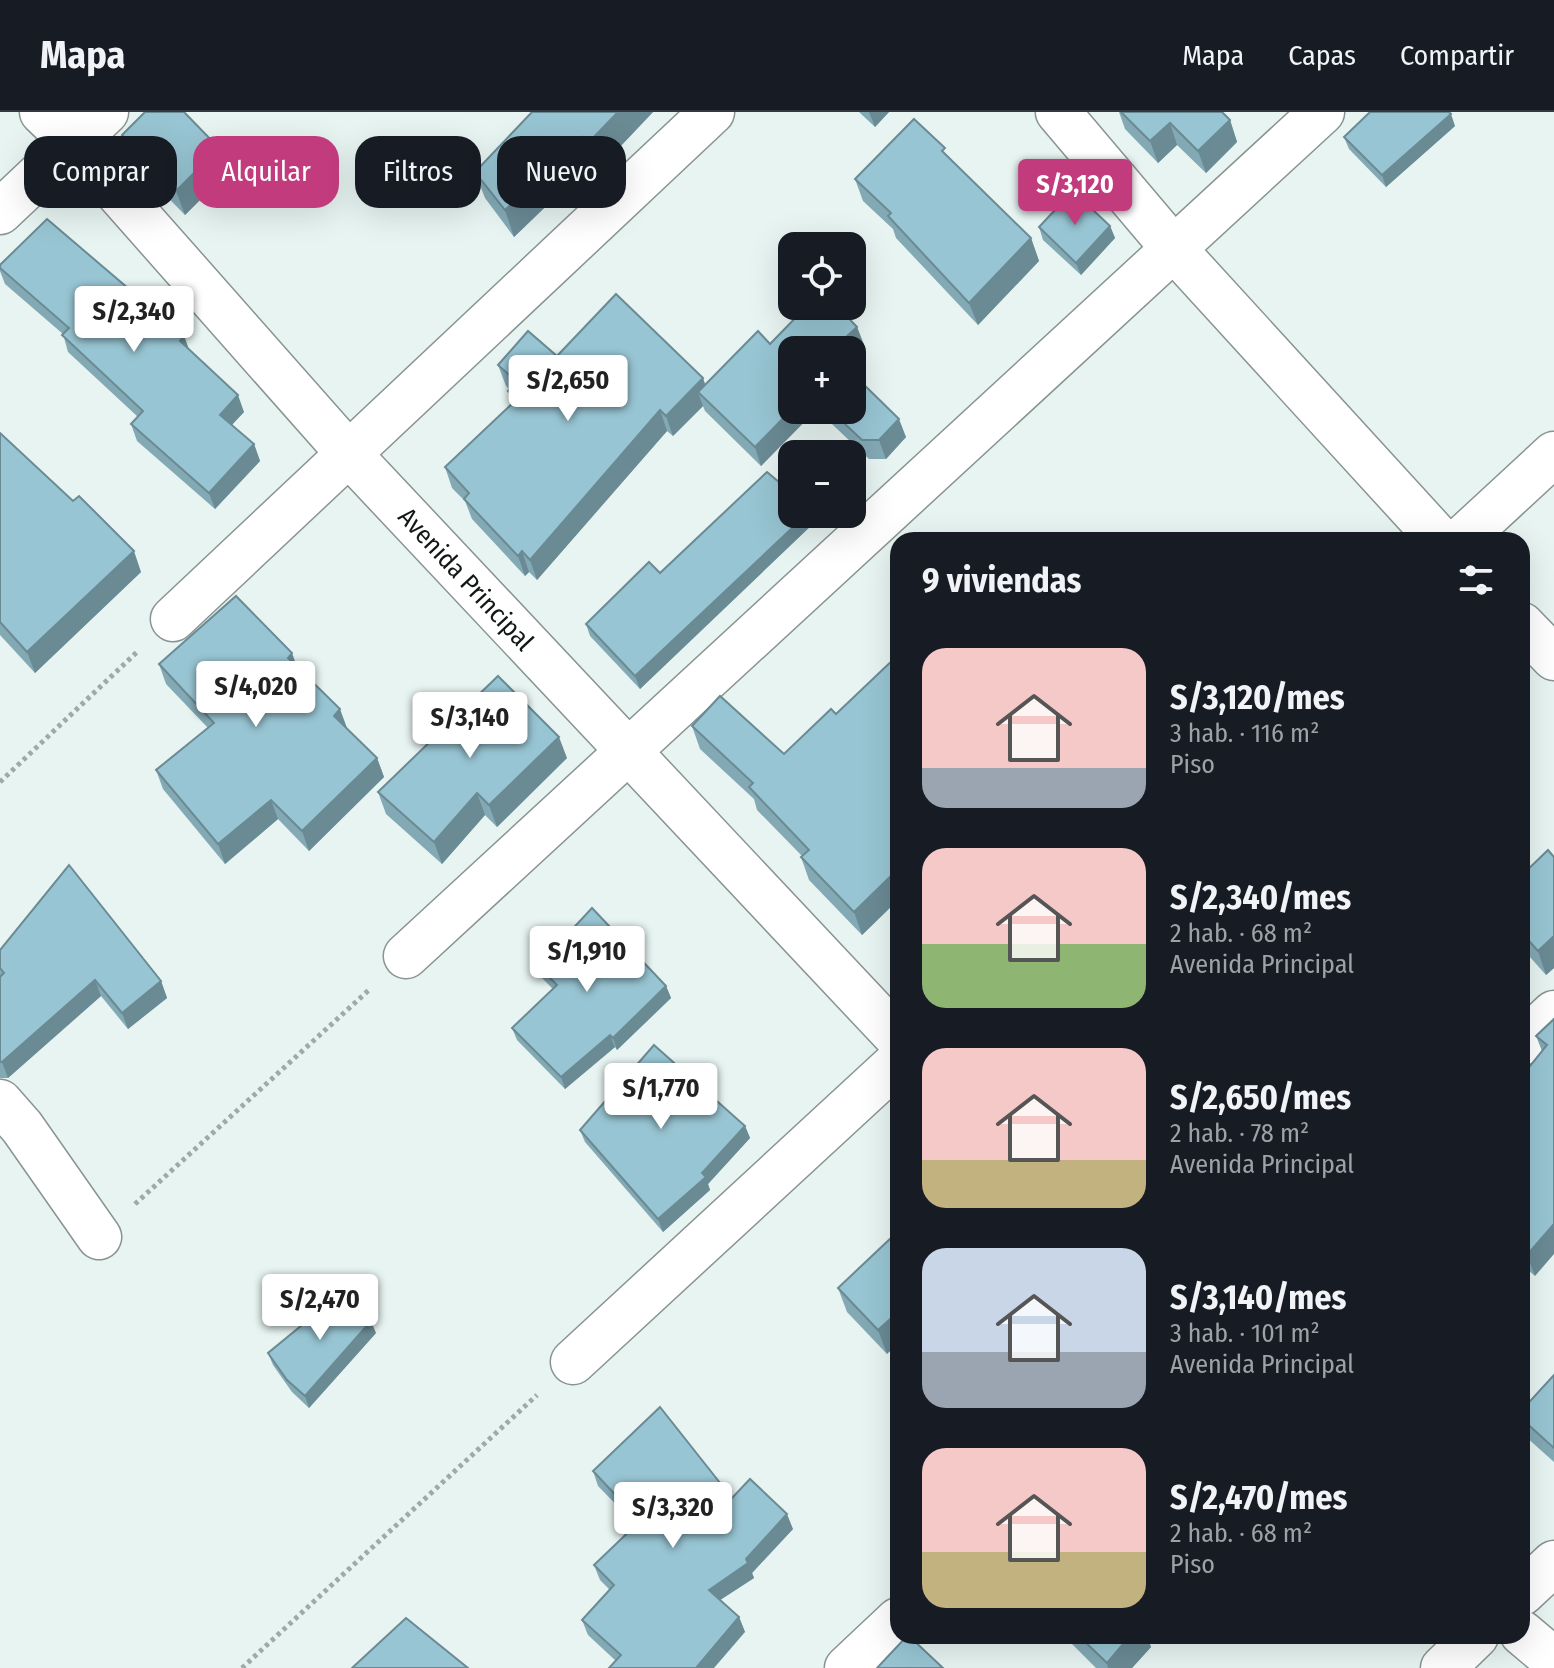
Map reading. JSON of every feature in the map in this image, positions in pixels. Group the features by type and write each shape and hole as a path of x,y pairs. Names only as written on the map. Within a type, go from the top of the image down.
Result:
{"street":[{"name":"Avenida Principal","path":"42,112 67,136"},
{"path":"81,136 106,112"},
{"path":"173,619 712,112"},
{"path":"1058,112 1174,249 1433,532"},
{"path":"406,956 630,753 1322,112"},
{"path":"0,212 24,190"},
{"name":"Avenida Principal","path":"131,208 348,453 890,1029"},
{"path":"1470,532 1554,454"},
{"path":"1530,633 1554,658"},
{"path":"1530,1036 1554,1013"},
{"path":"573,1362 890,1069"},
{"path":"0,1102 22,1127 99,1237"},
{"path":"1530,1586 1554,1563"},
{"path":"847,1668 890,1628"},
{"path":"1530,1640 1554,1660"},
{"path":"1443,1668 1468,1644"}],"path":[{"path":"0,782 173,619"},
{"path":"99,1237 406,956"},
{"path":"242,1668 573,1362"}],"building":[{"path":"145,112 184,112 207,136 193,136 193,174 177,190 177,136 122,135"},
{"path":"532,112 618,112 595,136 509,136"},
{"path":"1121,112 1222,112 1230,120 1198,151 1170,123 1150,141"},
{"path":"1370,112 1451,114 1382,175 1344,137"},
{"path":"914,119 945,148 942,151 1031,238 969,303 888,216 891,213 855,179"},
{"path":"497,149 497,200 481,180 481,166"},
{"path":"1073,191 1110,226 1076,263 1039,227"},
{"path":"47,219 184,336 180,341 238,395 220,415 254,444 209,493 131,424 143,411 62,335 69,328 0,268"},
{"path":"616,294 703,378 666,416 660,410 530,560 522,551 518,556 464,499 469,493 445,467 517,399 508,391 516,381 498,365 528,331 557,356"},
{"path":"793,320 850,320 857,327 847,336 778,336 778,423 755,447 698,392 758,331 770,344"},
{"path":"866,387 899,419 879,440 862,440 845,424 866,424"},
{"path":"0,433 73,501 79,496 134,551 27,652 0,622"},
{"path":"767,472 778,481 778,528 792,528 635,676 586,624 649,562 660,573"},
{"path":"236,596 292,653 288,658 340,709 334,716 377,758 302,831 271,800 218,844 156,770 214,723 159,664"},
{"path":"890,663 890,877 854,912 801,857 809,850 749,787 753,783 692,726 720,696 784,754 831,709 836,714"},
{"path":"498,676 559,737 489,805 477,793 434,842 378,792"},
{"path":"1548,850 1554,857 1554,936 1538,951 1530,942 1530,867"},
{"path":"69,865 161,981 122,1013 95,980 0,1062 0,977 4,973 0,968 0,950"},
{"path":"592,908 666,986 613,1038 610,1035 561,1077 512,1028 557,985 538,966"},
{"path":"1554,1019 1554,1224 1530,1252 1530,1066 1547,1045 1536,1036"},
{"path":"654,1045 745,1126 702,1173 706,1177 658,1219 580,1130"},
{"path":"890,1239 890,1319 878,1330 838,1288"},
{"path":"346,1289 371,1321 305,1396 287,1380 268,1353"},
{"path":"1554,1375 1554,1448 1530,1426 1530,1401"},
{"path":"660,1407 732,1498 750,1479 787,1514 746,1559 748,1563 709,1590 739,1617 696,1668 609,1668 621,1655 582,1620 614,1585 594,1565 640,1521 593,1471"},
{"path":"406,1618 468,1668 352,1668"},
{"path":"900,1644 918,1644 943,1668 877,1668"},
{"path":"1087,1644 1123,1644 1107,1663"}]}
